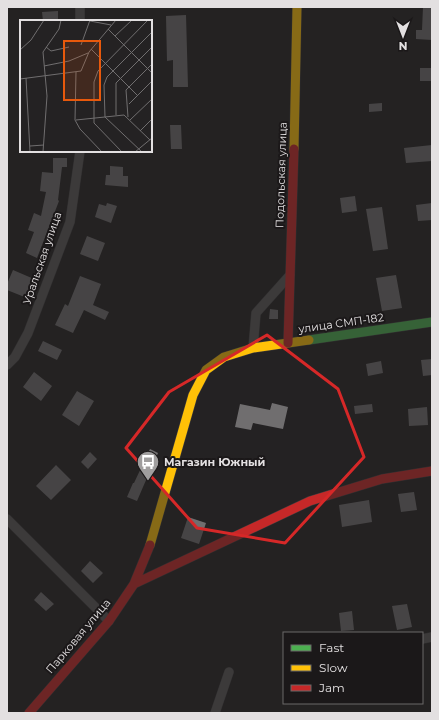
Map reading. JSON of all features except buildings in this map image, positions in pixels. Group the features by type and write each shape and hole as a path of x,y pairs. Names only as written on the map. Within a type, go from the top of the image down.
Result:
{"street":[{"path":"80,7 80,20"},
{"name":"Подольская улица","path":"288,343 293,202 297,7"},
{"name":"Уральская улица","path":"7,365 15,357 28,333 70,222 80,152"},
{"path":"253,348 256,313 290,274"},
{"name":"улица СМП-182","path":"253,348 432,322"},
{"name":"Парковая улица","path":"29,713 109,621 134,584 150,546 193,395 206,370 224,357 253,348"},
{"path":"134,584 310,501 382,479 432,471"},
{"path":"7,519 109,621"},
{"path":"215,713 229,672"}],"highlighted area":[{"path":"267,335 338,389 364,457 285,543 197,528 126,448 169,392"}],"traffic: fast":[{"path":"309,340 432,322"}],"traffic: slow":[{"path":"294,149 297,7"},
{"path":"150,545 193,395 206,370 224,357 253,348 309,340"}],"traffic: jam":[{"path":"288,343 294,149"},
{"path":"134,584 310,501 382,479 432,471"},
{"path":"29,713 109,621 134,584 150,545"}],"place":[{"name":"Магазин Южный","path":"148,482"}]}
